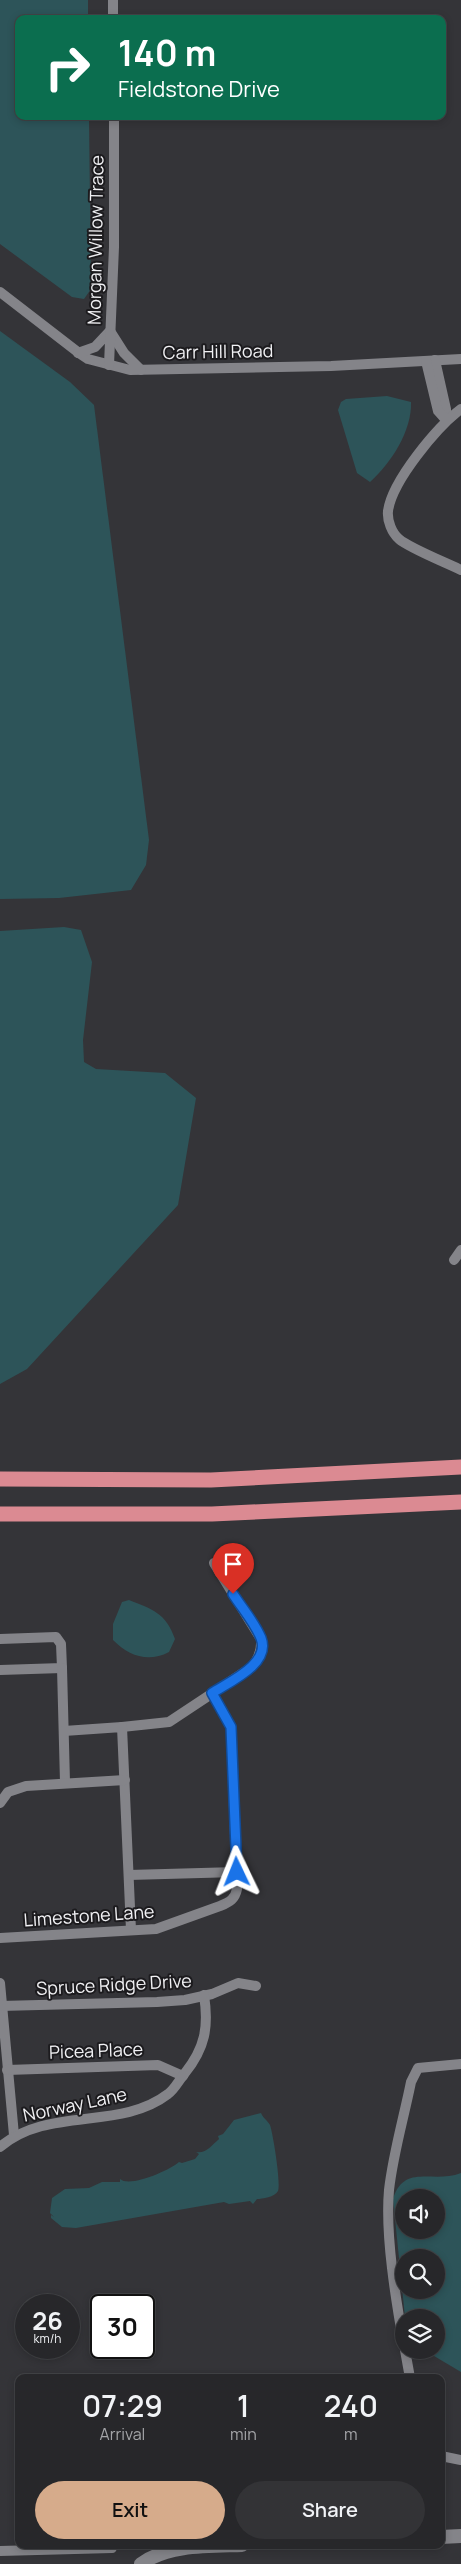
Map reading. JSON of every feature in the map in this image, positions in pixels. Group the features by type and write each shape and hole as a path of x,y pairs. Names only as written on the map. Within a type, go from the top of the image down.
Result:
{"highway":[{"path":"0,1479 211,1480 461,1467"},
{"path":"0,1514 212,1514 461,1502"}],"street":[{"path":"113,0 113,15"},
{"name":"Morgan Willow Trace","path":"108,365 114,247 114,120"},
{"name":"Carr Hill Road","path":"0,292 78,353 108,365 141,370 321,366 461,359"},
{"path":"78,353 95,347 110,332 124,352 141,370"},
{"path":"430,361 438,411 446,420"},
{"path":"461,409 446,420 412,462 388,511 390,526 399,539 461,570"},
{"path":"454,1260 461,1250"},
{"path":"64,1731 169,1722 252,1667 262,1648 261,1638 214,1563"},
{"path":"0,1638 56,1637 61,1644 65,1782"},
{"path":"0,1670 62,1668"},
{"name":"Limestone Lane","path":"0,1938 163,1927 230,1902 236,1896 238,1889 231,1727 212,1693"},
{"path":"122,1727 131,1930"},
{"path":"2,1801 8,1792 26,1786 65,1782 125,1780"},
{"path":"129,1875 237,1872"},
{"path":"0,1983 14,2135"},
{"name":"Spruce Ridge Drive","path":"1,2006 157,2002 204,1995 238,1983 256,1986"},
{"name":"Norway Lane","path":"0,2147 14,2135 40,2125 136,2110 168,2094 196,2059 205,2035 204,1995"},
{"path":"398,2309 388,2209 389,2189 411,2082 418,2068 461,2064"},
{"name":"Picea Place","path":"7,2070 158,2065 183,2076"},
{"path":"407,2359 409,2374"},
{"path":"445,2457 461,2460"},
{"path":"445,2537 461,2536"},
{"path":"0,2551 75,2549"},
{"path":"141,2564 150,2558 185,2549"}],"water":[{"path":"0,0 88,0 88,15 15,15 15,120 89,120 91,289 84,299 72,297 0,244"},
{"path":"0,331 70,382 94,405 149,840 146,865 131,890 59,898 0,899"},
{"path":"387,396 411,402 408,424 399,446 385,466 370,482 357,473 338,410 341,402 346,399"},
{"path":"64,927 81,930 92,962 83,1040 84,1062 96,1069 165,1073 196,1098 178,1205 27,1369 0,1384 0,931"},
{"path":"129,1600 151,1609 167,1623 175,1639 169,1652 154,1657 139,1656 119,1646 113,1640 113,1624 122,1602"},
{"path":"261,2113 270,2125 275,2148 279,2186 278,2191 274,2195 257,2199 253,2204 250,2201 229,2204 224,2202 76,2228 62,2227 51,2218 51,2215 54,2217 50,2213 52,2198 65,2189 89,2188 102,2182 120,2182 120,2179 132,2181 150,2177 179,2162 182,2163 195,2159 199,2154 196,2152 203,2152 211,2146 234,2120"},
{"path":"461,2173 461,2372 439,2359 445,2359 445,2309 404,2309 403,2299 445,2299 445,2249 398,2249 397,2239 445,2239 445,2189 398,2189 404,2181 412,2178 440,2177"},
{"path":"395,2195 395,2219 393,2199"}],"route":[{"path":"233,1594 261,1638 262,1648 252,1667 212,1693 231,1727 237,1872"}]}
